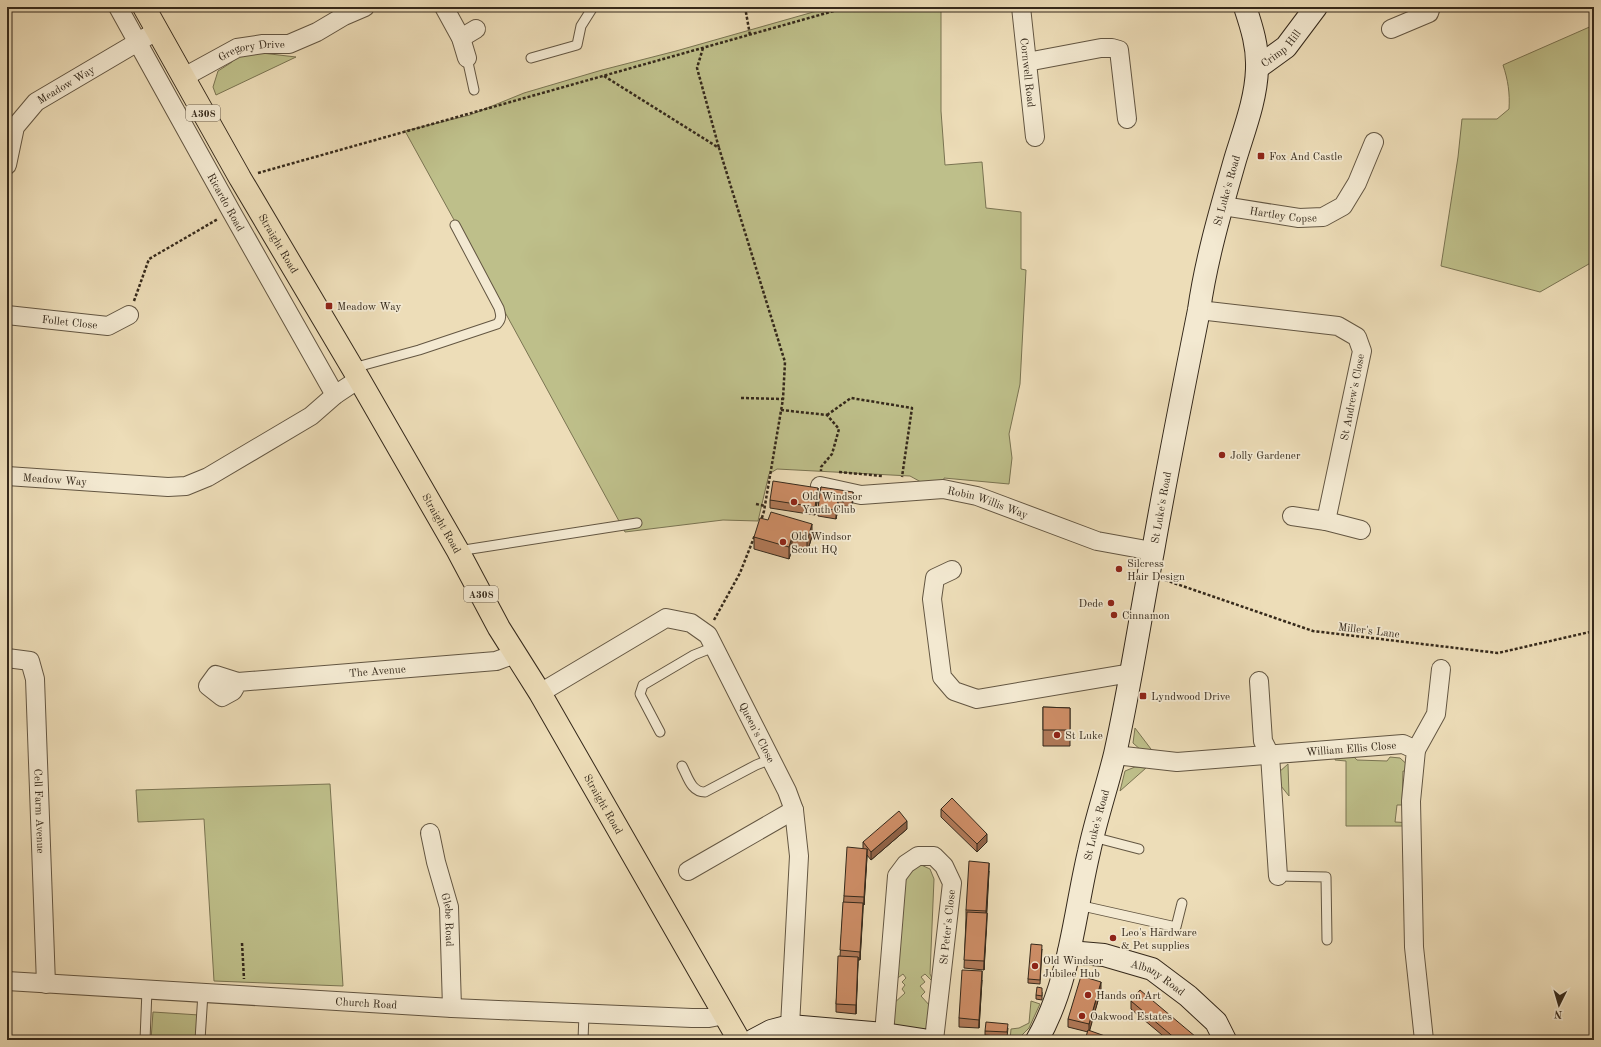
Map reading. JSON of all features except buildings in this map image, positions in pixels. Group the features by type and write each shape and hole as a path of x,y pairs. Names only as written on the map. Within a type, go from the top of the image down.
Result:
{"main road":[{"name":"Straight Road","path":"144,7 240,178 356,373 515,654 540,693 739,1040"},
{"name":"St Luke's Road","path":"1037,1040 1046,1021 1069,952 1093,838 1114,755 1131,673 1152,551 1199,310 1203,281 1255,91 1257,68 1256,41 1245,7"},
{"name":"Crimp Hill","path":"1257,68 1286,47 1316,7"},
{"name":"Albany Road","path":"1069,952 1104,955 1152,968 1188,996 1216,1022 1226,1040"},
{"path":"754,1040 771,1031 790,1026 820,1034 884,1034 923,1040"}],"street":[{"name":"Ricardo Road","path":"118,7 231,211 336,395"},
{"name":"Gregory Drive","path":"184,77 237,48 263,44 289,44 316,32 342,12 365,7"},
{"path":"444,7 469,33 467,58"},
{"name":"Cornwell Road","path":"1021,7 1035,137"},
{"path":"1391,29 1429,13 1431,7"},
{"name":"Meadow Way","path":"7,166 11,126 36,102 138,41 158,31"},
{"path":"1027,62 1101,48 1112,48 1119,50 1126,119"},
{"name":"Hartley Copse","path":"1223,206 1299,218 1323,217 1343,206 1357,183 1374,142"},
{"name":"St Andrew's Close","path":"1199,310 1338,326 1357,337 1362,351 1326,521"},
{"name":"Follet Close","path":"7,316 108,326 129,315"},
{"name":"Meadow Way","path":"7,476 168,487 186,486 208,477 311,416 336,395 356,373"},
{"name":"Robin Willis Way","path":"820,486 861,495 943,489 977,496 1097,541 1152,551"},
{"path":"1292,516 1326,521 1361,530"},
{"path":"952,570 935,578 932,599 942,677 954,691 976,698 1131,673"},
{"name":"Queen's Close","path":"540,693 666,618 690,623 710,640 787,791 794,810 799,856 790,1026"},
{"name":"The Avenue","path":"238,682 496,661 515,654"},
{"name":"Cell Farm Avenue","path":"7,658 30,661 35,679 46,984"},
{"path":"1424,1040 1414,947 1411,801 1416,750 1436,714 1441,669"},
{"path":"1259,681 1263,741 1270,755 1278,876"},
{"name":"William Ellis Close","path":"1114,755 1177,762 1403,744 1416,750"},
{"path":"688,871 794,810"},
{"name":"Glebe Road","path":"430,833 436,862 449,907 452,1008"},
{"name":"St Peter's Close","path":"884,1034 897,876 906,864 918,856 934,856 944,866 952,883 934,1040"},
{"name":"Church Road","path":"7,981 452,1008 709,1018 725,1015"}],"lane":[{"path":"531,58 577,45 581,26 593,7"},
{"path":"467,58 474,90"},
{"path":"356,373 497,324 500,321 501,316 499,308 455,225"},
{"path":"458,551 637,523"},
{"path":"660,732 640,694 643,685 694,655 710,640"},
{"path":"682,766 693,788 698,792 705,792 756,765 771,760"},
{"path":"1093,838 1139,850"},
{"path":"1278,876 1326,877 1327,940"},
{"path":"1078,906 1176,927 1182,903"},
{"path":"145,1040 147,990"},
{"path":"200,1040 203,993"},
{"path":"583,1040 584,1014"}],"path":[{"path":"744,7 750,35"},
{"path":"240,178 848,7"},
{"path":"703,48 697,68 719,148 784,362 783,400 765,506 760,522"},
{"path":"603,76 719,148"},
{"path":"129,315 149,259 231,211"},
{"path":"740,398 783,400"},
{"path":"781,410 828,415 851,398 912,408 902,477"},
{"path":"820,486 821,467 832,454 839,429 828,415"},
{"path":"756,504 765,506"},
{"path":"710,640 758,530"},
{"name":"Miller's Lane","path":"1148,574 1313,631 1498,653 1594,631"},
{"path":"242,944 245,996"}],"green space":[{"path":"831,7 941,7 941,111 945,165 982,162 986,208 1021,212 1021,269 1026,270 1020,384 1009,434 1012,458 1009,484 944,478 943,488 932,488 910,476 777,469 769,474 758,521 723,520 625,532 405,131 470,115 524,93 602,70 676,51"},
{"path":"1594,25 1594,261 1540,292 1441,266 1458,157 1462,119 1497,119 1509,109 1508,87 1503,65"},
{"path":"253,52 296,57 216,95 213,87 218,71 232,62 232,59"},
{"path":"1135,728 1154,753 1142,751 1133,743"},
{"path":"1336,755 1353,756 1357,760 1387,761 1390,757 1400,758 1411,768 1410,772 1403,771 1402,805 1397,805 1395,822 1414,823 1413,826 1346,826 1346,761 1335,760"},
{"path":"1288,764 1289,796 1277,781 1278,773"},
{"path":"1135,767 1146,768 1120,791 1125,771"},
{"path":"330,784 343,986 214,981 204,819 138,822 136,790"},
{"path":"919,864 930,869 934,879 930,974 933,980 932,981 925,974 921,977 925,982 920,986 925,992 921,996 931,1007 931,1018 927,1028 919,1031 910,1031 897,1028 892,1021 892,1005 905,993 902,989 905,985 902,982 906,978 903,974 895,980 893,979 898,974 903,878"},
{"path":"1031,1001 1040,1004 1029,1028 1017,1040 1010,1040 1011,1029 1019,1028 1029,1023"},
{"path":"153,1012 199,1015 197,1040 151,1040"}],"place":[{"name":"Fox And Castle","path":"1261,156"},
{"name":"Meadow Way","path":"329,306"},
{"name":"Jolly Gardener","path":"1222,455"},
{"name":"Old Windsor Youth Club","path":"794,502"},
{"name":"Old Windsor Scout HQ","path":"783,542"},
{"name":"Silcress Hair Design","path":"1119,569"},
{"name":"Dede","path":"1111,603"},
{"name":"Cinnamon","path":"1114,615"},
{"name":"Lyndwood Drive","path":"1143,696"},
{"name":"St Luke","path":"1057,735"},
{"name":"Leo's Hardware & Pet supplies","path":"1113,938"},
{"name":"Old Windsor Jubilee Hub","path":"1035,966"},
{"name":"Hands on Art","path":"1088,995"},
{"name":"Oakwood Estates","path":"1082,1016"}]}
